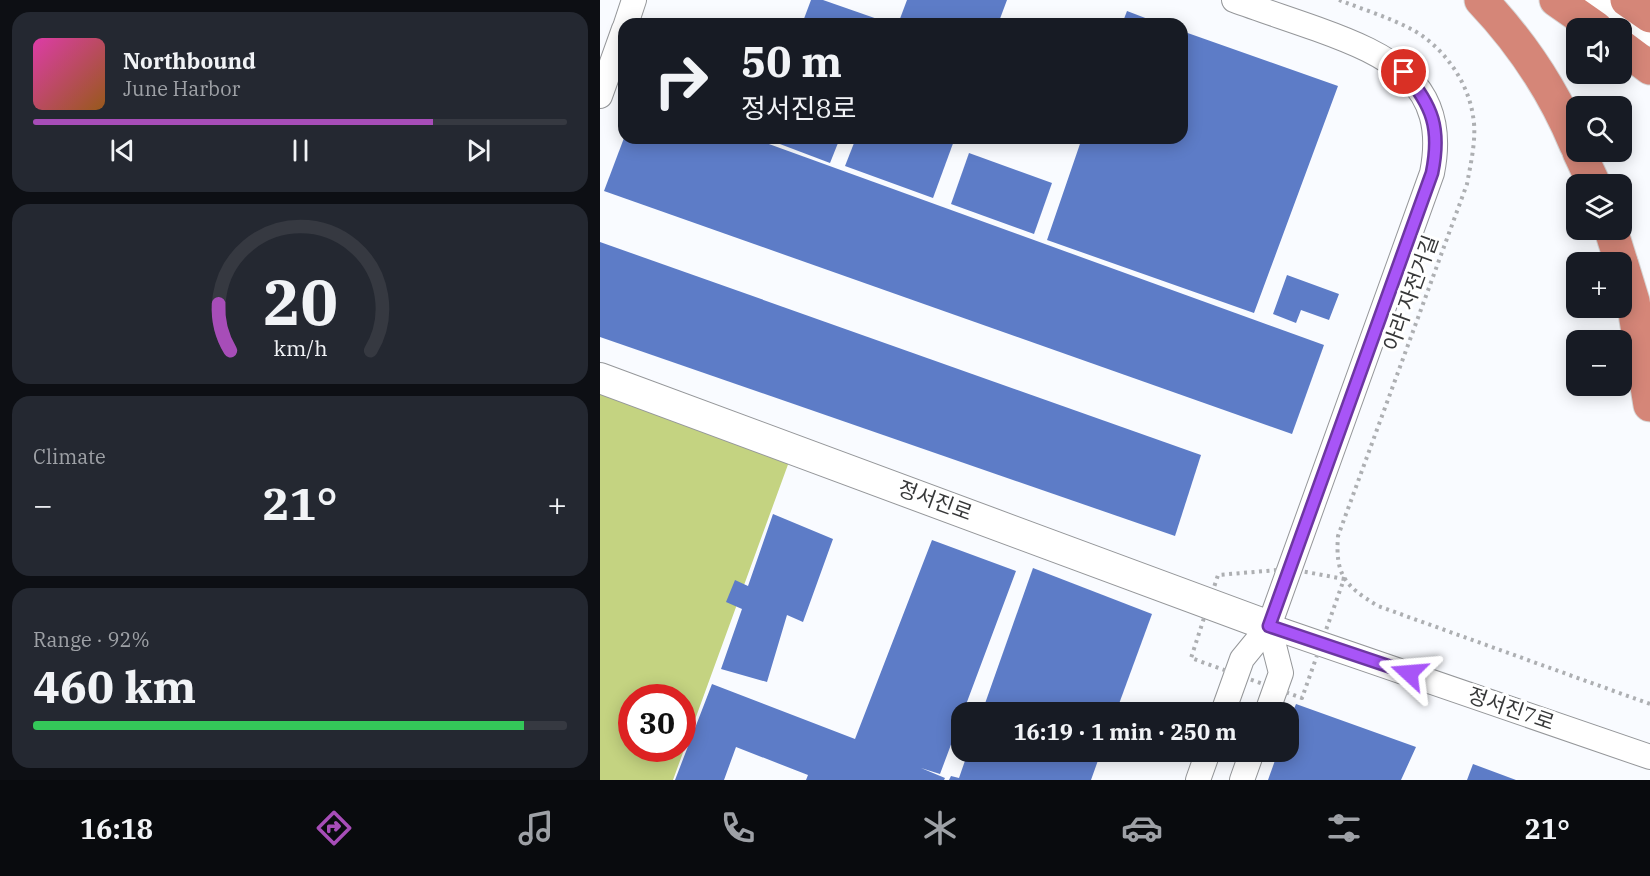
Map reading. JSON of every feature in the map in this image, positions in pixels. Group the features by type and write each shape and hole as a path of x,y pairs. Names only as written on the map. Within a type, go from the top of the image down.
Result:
{"highway":[{"path":"1481,0 1499,19 1545,83 1566,125"},
{"path":"1556,0 1582,18"},
{"path":"1627,0 1650,16"},
{"path":"1632,54 1650,68"},
{"path":"1632,298 1650,405"}],"street":[{"path":"628,18 634,0"},
{"path":"1227,702 1242,659 1269,626 1432,173 1437,148 1436,127 1419,90 1388,59 1362,45 1233,0"},
{"path":"1567,0 1650,31"},
{"path":"600,96 618,46"},
{"name":"정서진로","path":"600,378 1269,626"},
{"path":"1269,626 1281,672 1270,702"},
{"name":"정서진7로","path":"1269,626 1650,757"},
{"path":"1198,780 1204,762"},
{"path":"1242,780 1248,762"}],"path":[{"name":"아라 자전거길","path":"1338,0 1412,29 1443,53 1461,82 1473,116 1473,147 1467,184 1338,536 1336,560 1344,579 1359,595 1378,606 1650,704"}],"green space":[{"path":"600,388 790,459 696,717 696,684 618,684 618,762 680,762 673,780 600,780"}],"building":[{"path":"811,0 823,0 875,18 804,18"},
{"path":"907,0 1007,0 1000,18 900,18"},
{"path":"1127,11 1145,18 1124,18"},
{"path":"1188,33 1338,86 1254,313 1047,240 1080,144 1188,144"},
{"path":"622,144 769,144 1324,345 1292,434 604,191"},
{"path":"780,144 838,144 830,163"},
{"path":"854,144 953,144 933,198 845,166"},
{"path":"969,153 1052,183 1034,234 951,204"},
{"path":"600,242 1201,455 1175,536 600,337"},
{"path":"1287,275 1339,294 1329,320 1301,310 1296,323 1273,314"},
{"path":"773,514 833,539 803,622 787,615 767,682 721,669 742,609 726,602 735,580 748,586"},
{"path":"932,540 1016,571 967,702 951,702 951,745 940,774 921,768 945,778 944,780 806,780 808,775 736,747 724,780 675,780 682,762 696,762 696,726 712,684 855,739"},
{"path":"1033,568 1152,614 1120,702 986,702"},
{"path":"1299,705 1416,747 1401,780 1268,780 1274,762 1299,762"},
{"path":"965,762 1097,762 1091,780 949,780 951,776 959,778"},
{"path":"1473,764 1516,780 1467,780"}],"route":[{"path":"1404,72 1419,90 1436,127 1437,148 1432,173 1269,626 1409,673"}]}
